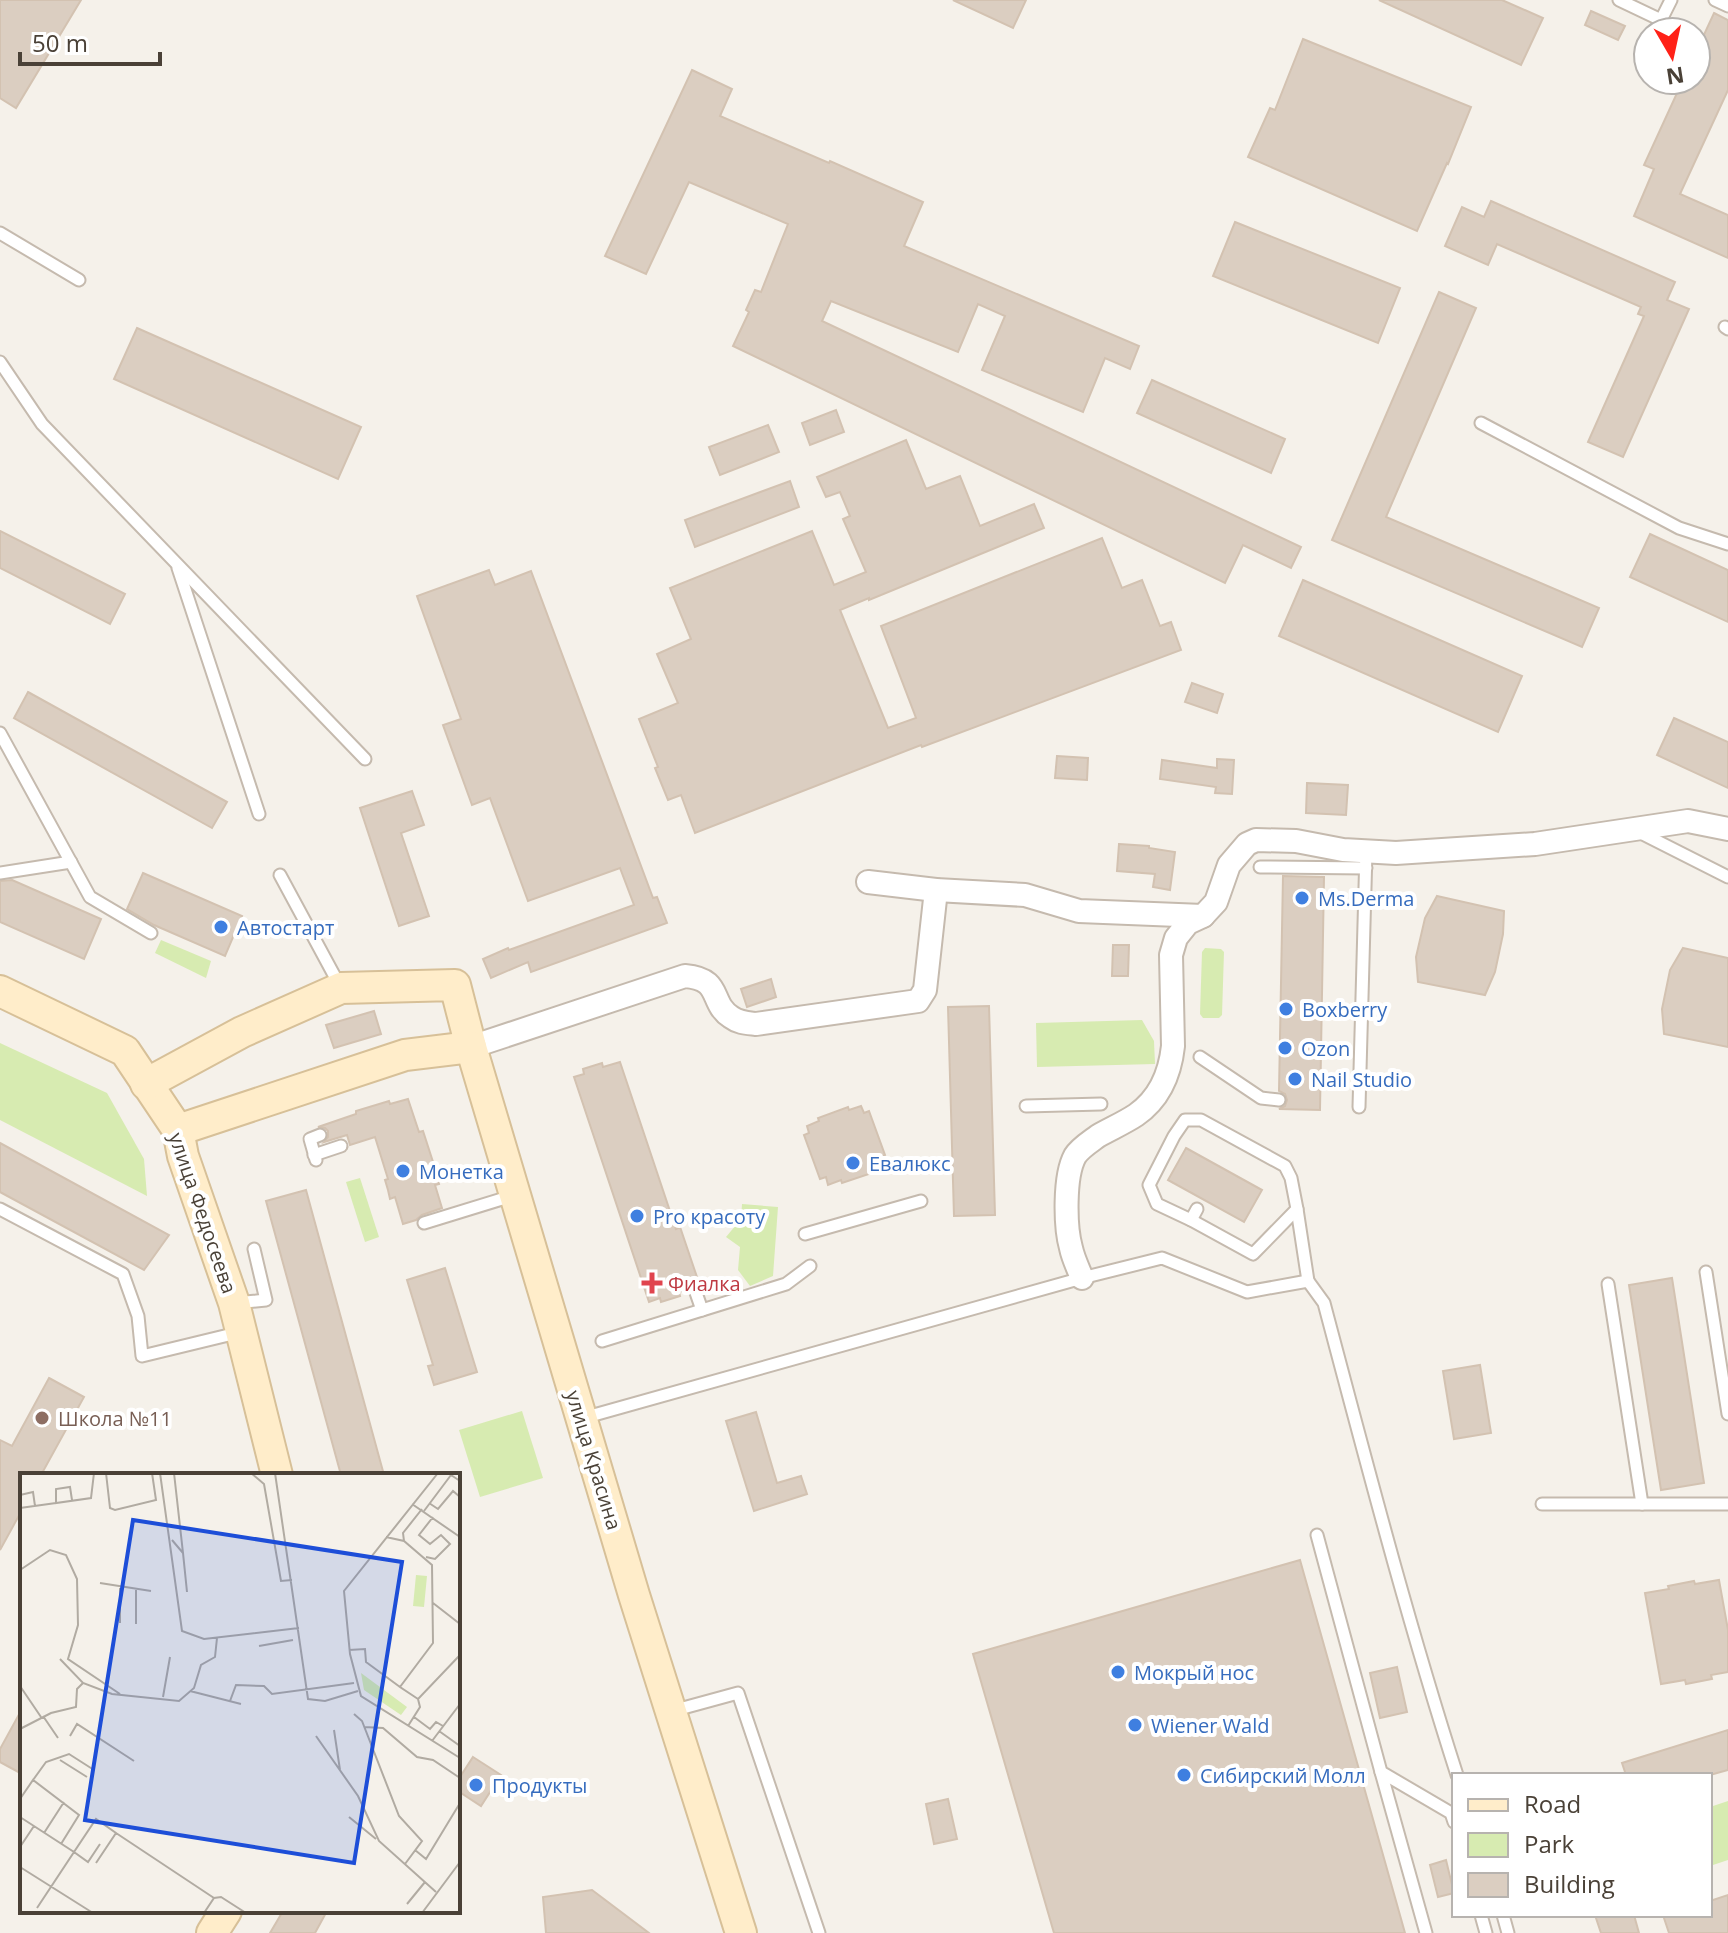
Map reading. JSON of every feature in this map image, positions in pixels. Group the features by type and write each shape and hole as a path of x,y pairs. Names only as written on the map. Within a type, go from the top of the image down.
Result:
{"street":[{"path":"1082,1278 1070,1248 1068,1220 1067,1190 1075,1156 1084,1146 1149,1105 1167,1076 1173,1046 1171,955 1176,938 1188,923 1203,916 1216,902 1229,865 1247,844 1256,840 1296,841 1343,850 1366,860 1396,853 1535,844 1688,821 1728,829"},
{"path":"868,882 1025,895 1079,911 1203,916"},
{"path":"178,1130 405,1055 471,1047 685,976 698,977 708,983 727,1016 741,1023 756,1024 918,1001 925,990 936,890"},
{"name":"улица Красина","path":"341,988 455,985 582,1418 741,1933"},
{"path":"146,1084 242,1032 341,988"},
{"name":"улица Федосеева","path":"0,991 125,1051 178,1130 183,1156 238,1317 277,1473"},
{"path":"212,1933 225,1913"}],"lane":[{"path":"1619,0 1653,16"},
{"path":"1715,0 1728,6"},
{"path":"0,233 79,280"},
{"path":"0,362 42,424 365,759"},
{"path":"1481,423 1679,528 1728,544"},
{"path":"176,562 259,814"},
{"path":"0,733 90,897 151,933"},
{"path":"1635,830 1728,877"},
{"path":"1260,867 1366,860 1359,1107"},
{"path":"0,873 71,862"},
{"path":"280,875 341,988"},
{"path":"1200,1057 1261,1098 1279,1100"},
{"path":"1026,1106 1101,1104"},
{"path":"1297,1209 1253,1254 1157,1204 1149,1185 1185,1120 1201,1120 1285,1166 1291,1178 1297,1209 1308,1281 1324,1303 1379,1516 1456,1773"},
{"path":"320,1135 310,1139 315,1157 341,1146"},
{"path":"424,1223 515,1194"},
{"path":"805,1234 921,1201"},
{"path":"0,1209 123,1274 138,1316 142,1356 238,1317 266,1300 254,1249"},
{"path":"1191,1220 1197,1209"},
{"path":"582,1418 1162,1258 1247,1292 1308,1281"},
{"path":"602,1341 786,1284 810,1266"},
{"path":"1706,1272 1728,1414"},
{"path":"1608,1284 1642,1504"},
{"path":"694,1287 702,1310"},
{"path":"1542,1504 1728,1504"},
{"path":"1317,1535 1426,1933"},
{"path":"671,1711 738,1693 819,1933"},
{"path":"1381,1772 1452,1817"}],"green space":[{"path":"161,940 211,961 206,978 155,953"},
{"path":"1205,948 1224,952 1222,1015 1219,1018 1203,1018 1200,1014 1202,952"},
{"path":"1142,1020 1154,1041 1155,1064 1037,1067 1036,1023"},
{"path":"0,1043 107,1093 144,1159 147,1196 0,1120"},
{"path":"360,1178 379,1237 365,1242 346,1182"},
{"path":"742,1204 778,1207 773,1276 750,1286 738,1270 740,1247 726,1237 741,1219"},
{"path":"522,1411 543,1478 480,1497 459,1430"},
{"path":"1728,1801 1728,1860 1712,1865 1712,1806"}],"building":[{"path":"0,0 81,0 16,108 0,98"},
{"path":"953,0 1026,0 1013,28"},
{"path":"1379,0 1502,0 1543,18 1521,65"},
{"path":"1591,11 1625,26 1618,40 1585,25"},
{"path":"1714,13 1728,20 1728,90 1680,194 1728,215 1728,258 1634,216 1654,169 1644,165 1676,96 1712,96"},
{"path":"1303,39 1471,107 1417,231 1248,157 1270,108 1275,110"},
{"path":"692,70 732,89 720,116 923,202 904,246 1139,346 1130,369 1105,358 1083,412 982,370 1005,316 978,304 958,352 831,301 822,321 1301,547 1291,568 1243,545 1225,583 733,346 749,312 746,310 755,290 761,292 788,224 689,182 646,274 605,256"},
{"path":"1491,201 1675,282 1667,300 1689,309 1623,457 1588,442 1644,316 1638,314 1641,307 1497,244 1488,265 1445,246 1462,207 1484,217"},
{"path":"1235,222 1400,288 1378,343 1213,276"},
{"path":"1439,292 1476,308 1386,517 1599,608 1582,647 1332,540"},
{"path":"137,328 361,427 338,479 114,379"},
{"path":"1152,380 1285,439 1271,473 1137,413"},
{"path":"836,410 844,432 810,445 802,423"},
{"path":"768,425 779,452 720,475 709,447"},
{"path":"906,440 926,489 960,476 980,526 1034,504 1044,528 840,610 888,728 916,718 881,626 1102,538 1122,588 1142,580 1160,626 1171,622 1181,650 921,745 695,833 681,795 668,800 639,719 678,703 657,654 691,639 670,588 812,531 834,585 866,572 843,519 850,516 840,492 826,497 817,477"},
{"path":"790,481 799,507 695,547 685,520"},
{"path":"0,531 125,594 110,624 0,568"},
{"path":"1650,534 1728,570 1728,622 1630,577"},
{"path":"489,570 495,585 531,571 653,898 657,897 667,923 531,972 528,962 491,978 483,959 634,905 620,868 528,901 490,798 472,805 443,725 461,719 417,596"},
{"path":"1303,580 1522,676 1498,732 1279,636"},
{"path":"1192,683 1223,694 1217,713 1185,702"},
{"path":"28,692 227,802 212,828 14,718"},
{"path":"1674,718 1728,742 1728,788 1657,755"},
{"path":"1057,756 1088,758 1087,780 1055,778"},
{"path":"1217,759 1234,760 1232,794 1215,793 1216,787 1160,779 1162,760 1217,768"},
{"path":"1307,783 1348,785 1346,815 1306,813"},
{"path":"412,791 424,825 401,833 429,916 399,926 360,808"},
{"path":"1119,844 1175,852 1170,890 1153,887 1155,874 1117,871"},
{"path":"143,873 242,916 225,956 154,925 127,909"},
{"path":"1283,876 1324,877 1320,1110 1279,1109 1285,1106 1287,1100 1285,1094 1279,1091"},
{"path":"12,880 101,919 84,959 0,922 0,881"},
{"path":"1437,896 1504,911 1495,972 1485,995 1418,982 1416,957 1425,918"},
{"path":"1113,945 1129,945 1128,976 1112,976"},
{"path":"1683,948 1728,958 1728,1047 1664,1034 1662,1009 1670,970"},
{"path":"771,979 776,997 747,1007 741,989"},
{"path":"989,1006 995,1215 954,1216 948,1007"},
{"path":"374,1011 381,1034 334,1048 326,1025"},
{"path":"620,1062 676,1229 680,1227 698,1280 688,1281 686,1290 679,1292 680,1296 661,1302 660,1298 649,1302 574,1077 584,1074 583,1069"},
{"path":"408,1099 434,1165 439,1184 435,1185 442,1208 403,1224 395,1197 390,1199 385,1180 388,1179 375,1137 350,1145 347,1135 324,1142 328,1131 318,1127 356,1114 356,1111"},
{"path":"861,1106 864,1113 869,1111 885,1155 880,1157 883,1165 870,1169 872,1173 828,1185 826,1177 820,1179 804,1135 809,1133 807,1126 819,1121 818,1118 848,1107 849,1110"},
{"path":"0,1143 169,1235 144,1270 0,1192"},
{"path":"1186,1148 1262,1190 1244,1222 1168,1180"},
{"path":"306,1190 383,1473 340,1473 266,1201"},
{"path":"445,1268 477,1372 434,1385 428,1366 433,1365 407,1280"},
{"path":"1672,1278 1704,1483 1661,1490 1629,1285"},
{"path":"1480,1365 1491,1433 1454,1439 1443,1371"},
{"path":"49,1378 84,1397 42,1473 20,1473 20,1514 0,1550 0,1440 12,1446"},
{"path":"756,1412 777,1483 801,1476 807,1494 754,1511 726,1421"},
{"name":"Сибирский Молл","path":"1300,1560 1405,1933 1054,1933 973,1654"},
{"path":"1719,1580 1728,1630 1728,1672 1686,1684 1685,1680 1661,1684 1645,1593 1694,1581 1695,1584"},
{"path":"1397,1667 1407,1712 1380,1718 1370,1673"},
{"path":"20,1713 20,1773 0,1762 0,1749"},
{"path":"1728,1730 1728,1770 1712,1774 1625,1773 1622,1763"},
{"name":"Продукты","path":"473,1757 501,1775 481,1806 460,1792 460,1777"},
{"path":"948,1799 957,1839 934,1844 926,1804"},
{"path":"1446,1860 1452,1894 1438,1897 1430,1865"},
{"path":"592,1890 649,1933 546,1933 543,1897"},
{"path":"1728,1895 1728,1933 1669,1933 1664,1917 1712,1917 1712,1900"},
{"path":"282,1913 326,1913 315,1933 270,1933"},
{"path":"1596,1917 1635,1917 1639,1933 1601,1933"}],"place":[{"name":"Ms.Derma","path":"1302,898"},
{"name":"Автостарт","path":"221,927"},
{"name":"Boxberry","path":"1286,1009"},
{"name":"Ozon","path":"1285,1048"},
{"name":"Nail Studio","path":"1295,1079"},
{"name":"Евалюкс","path":"853,1163"},
{"name":"Монетка","path":"403,1171"},
{"name":"Pro красоту","path":"637,1216"},
{"name":"Фиалка","path":"652,1283"},
{"name":"Школа №11","path":"42,1418"},
{"name":"Мокрый нос","path":"1118,1672"},
{"name":"Wiener Wald","path":"1135,1725"},
{"name":"Сибирский Молл","path":"1184,1775"},
{"name":"Продукты","path":"476,1785"}]}
